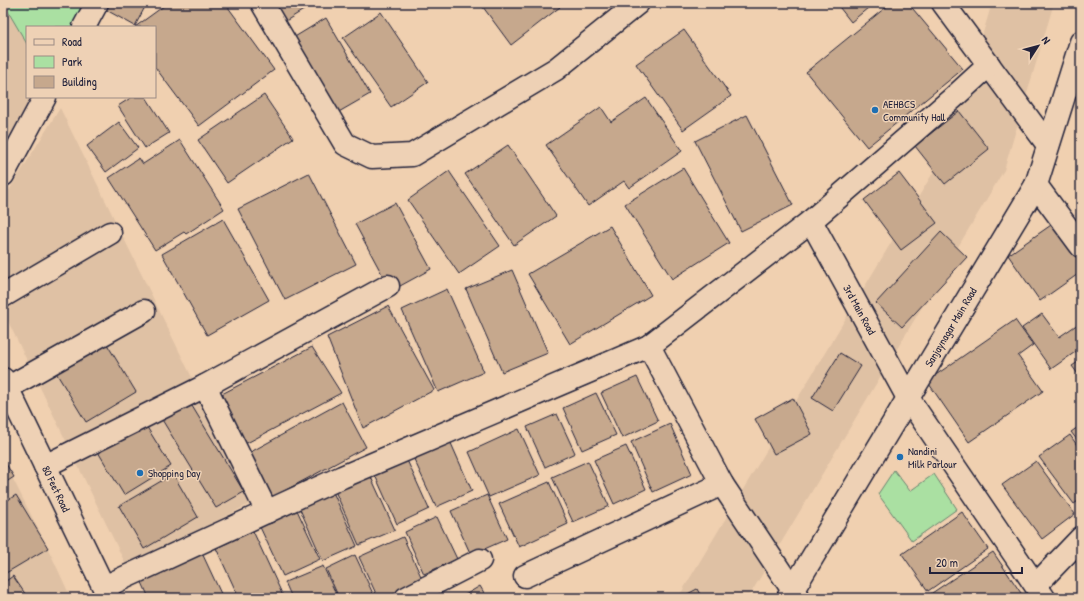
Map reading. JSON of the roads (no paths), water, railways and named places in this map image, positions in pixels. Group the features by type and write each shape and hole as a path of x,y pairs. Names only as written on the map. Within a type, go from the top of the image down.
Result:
{"street":[{"path":"85,26 97,3"},
{"path":"262,3 345,144 372,158 412,155 556,69 638,3"},
{"path":"943,3 1048,145"},
{"name":"Sanjaynagar Main Road","path":"793,595 908,398 1036,185 1081,42"},
{"path":"107,593 267,512 342,477 649,346 811,221 989,65"},
{"path":"3,174 44,98"},
{"path":"1036,185 1081,246"},
{"name":"3rd Main Road","path":"811,221 908,398 1040,592"},
{"path":"3,296 110,233"},
{"path":"45,466 205,386 388,286"},
{"path":"5,383 144,311"},
{"path":"649,346 722,484 793,595"},
{"name":"80 Feet Road","path":"5,383 107,593"},
{"path":"205,386 267,512"},
{"path":"525,576 722,484"},
{"path":"1040,592 1081,538"},
{"path":"406,598 480,560"}],"place":[{"name":"AEHBCS Community Hall","path":"875,110"},
{"name":"Nandini Milk Parlour","path":"900,457"},
{"name":"Shopping Day","path":"140,473"}]}
